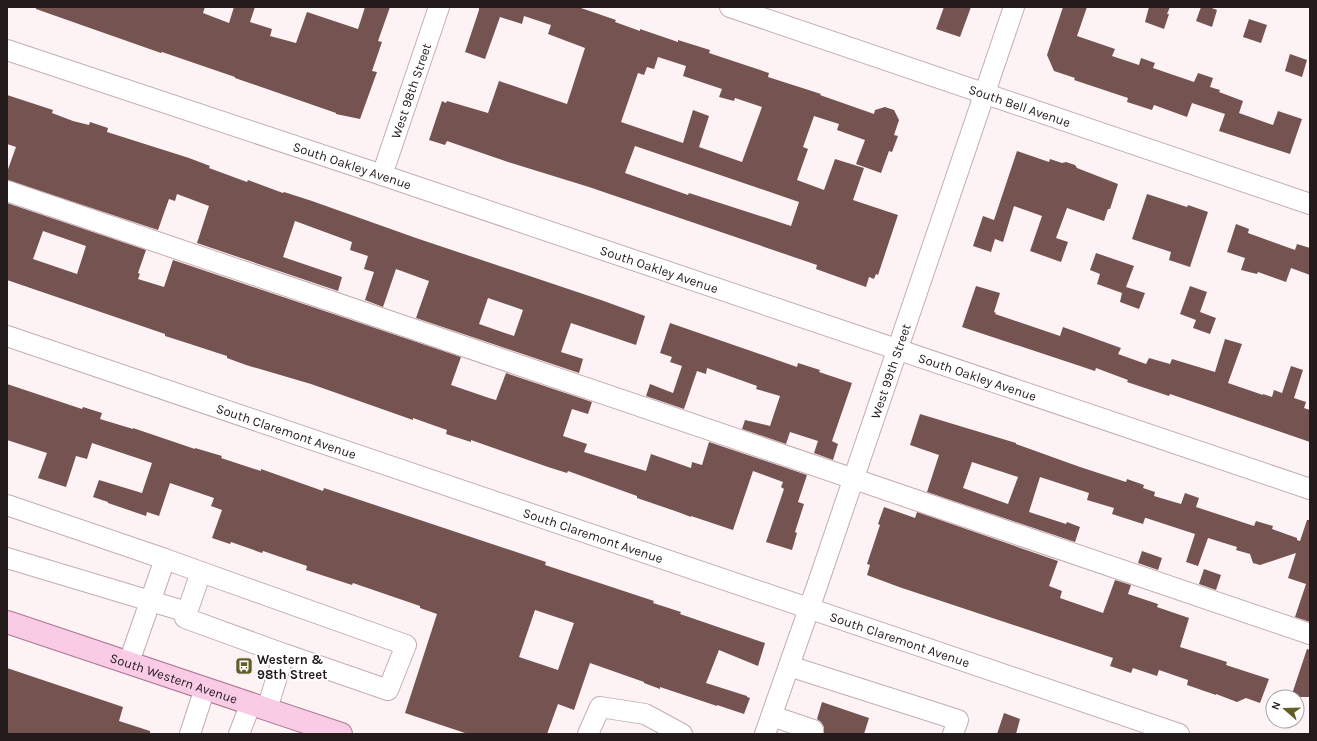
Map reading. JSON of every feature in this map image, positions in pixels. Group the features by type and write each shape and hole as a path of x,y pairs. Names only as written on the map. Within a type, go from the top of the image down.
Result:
{"main road":[{"name":"South Western Avenue","path":"7,622 341,734"}],"street":[{"name":"West 98th Street","path":"382,175 439,7"},
{"name":"South Bell Avenue","path":"730,7 1310,204"},
{"name":"West 99th Street","path":"768,725 1014,7"},
{"name":"South Oakley Avenue","path":"7,50 382,175 1310,489"},
{"path":"7,191 1310,634"},
{"name":"South Claremont Avenue","path":"7,336 1179,734"},
{"path":"7,505 165,559 406,645 388,690 185,618 201,572"},
{"path":"7,558 187,612"},
{"path":"129,662 165,559"},
{"path":"239,734 259,706 284,654"},
{"path":"789,666 958,720 953,734"},
{"path":"190,734 205,688"},
{"path":"588,734 600,707 645,714 675,732"},
{"path":"768,725 813,730"}],"building":[{"path":"36,7 205,7 203,13 229,23 234,7 255,7 250,22 272,29 270,36 296,43 307,12 358,29 365,7 390,7 378,41 382,42 372,71 377,72 360,119 336,114 235,77 162,52 161,53 36,9"},
{"path":"479,7 578,7 616,20 615,22 640,31 640,29 678,42 678,40 710,50 709,53 769,73 768,77 821,94 820,95 874,114 875,110 885,107 894,110 899,120 894,135 898,136 892,152 889,151 881,173 856,164 865,140 837,130 839,124 814,116 803,147 808,149 797,180 824,190 835,159 864,168 853,200 898,215 878,275 876,274 874,279 869,277 866,287 816,269 817,265 589,187 447,141 445,145 429,140 442,101 446,103 447,101 488,113 499,81 567,104 585,48 548,34 551,25 524,16 522,24 500,17 485,59 465,52","holes":["658,57 686,66 683,76 722,89 719,97 734,101 735,98 762,107 742,162 699,147 709,116 693,110 683,143 621,122 638,73 644,75 647,67 654,69","635,146 799,202 791,226 689,193 688,195 625,173"]},
{"path":"944,7 971,7 960,37 936,29"},
{"path":"1063,7 1087,7 1077,36 1115,49 1112,56 1139,65 1141,58 1155,63 1153,68 1194,82 1198,73 1213,78 1210,87 1243,101 1239,113 1273,125 1278,111 1302,119 1290,154 1219,131 1225,114 1192,103 1187,117 1154,105 1152,110 1127,102 1128,98 1074,80 1075,78 1054,71 1047,55"},
{"path":"1149,7 1170,7 1164,29 1145,22"},
{"path":"1201,7 1209,7 1217,10 1212,27 1196,21"},
{"path":"1249,19 1267,25 1261,43 1243,37"},
{"path":"1290,54 1307,60 1302,77 1285,71"},
{"path":"7,95 53,110 52,113 73,121 89,125 90,122 108,128 107,132 189,158 210,166 209,168 247,182 248,180 283,193 284,192 312,201 645,316 636,345 571,323 561,352 583,359 579,373 416,318 429,281 396,269 383,307 365,300 374,272 364,269 368,256 350,250 352,242 295,221 283,257 342,277 338,291 197,243 209,206 177,194 175,201 169,199 158,230 7,180 7,172 16,147 7,144","holes":["488,298 523,310 514,336 479,324"]},
{"path":"1017,151 1049,162 1050,159 1062,163 1066,162 1075,165 1077,168 1118,184 1110,209 1108,209 1104,221 1067,208 1056,238 1068,242 1061,262 1030,251 1042,216 1014,206 1003,242 995,239 991,252 973,246 983,216 994,220"},
{"path":"1147,194 1208,212 1190,267 1169,260 1171,252 1132,239"},
{"path":"7,203 146,250 138,273 140,274 138,279 164,287 173,260 461,357 451,385 489,398 496,400 506,373 592,402 588,414 572,409 563,436 587,444 584,452 646,471 651,454 691,468 692,462 702,465 709,442 807,475 798,502 804,504 795,532 797,533 792,550 766,542 784,489 781,487 783,482 753,471 733,530 637,498 637,496 568,471 567,473 471,440 471,442 446,434 447,430 413,418 413,420 311,384 246,365 227,358 227,356 165,336 165,334 7,280","holes":["43,231 86,246 77,274 33,259"]},
{"path":"1236,224 1249,229 1248,233 1295,250 1297,244 1310,248 1310,275 1291,268 1286,282 1258,272 1257,274 1241,270 1245,258 1227,252"},
{"path":"1096,253 1134,266 1126,287 1145,293 1139,309 1120,302 1122,293 1097,284 1100,274 1090,270"},
{"path":"976,286 1000,293 994,312 996,313 995,314 1060,336 1063,327 1121,348 1118,354 1146,364 1149,358 1170,364 1172,359 1215,372 1225,339 1242,344 1228,383 1263,395 1272,397 1274,390 1282,393 1291,366 1303,370 1294,398 1306,402 1304,408 1310,410 1310,442 1170,394 1169,396 1127,382 1128,380 1096,368 1095,371 962,327"},
{"path":"1190,286 1207,292 1200,312 1216,318 1210,334 1193,328 1196,320 1180,314"},
{"path":"670,323 797,367 798,363 820,370 819,372 852,383 832,441 838,444 833,460 814,453 818,441 790,432 786,444 742,429 745,420 770,426 780,396 756,389 757,386 707,368 706,374 697,371 684,409 646,396 650,384 673,393 682,366 670,362 672,357 660,353"},
{"path":"7,384 82,409 83,407 102,413 100,419 222,456 221,458 261,471 261,469 323,491 324,488 546,562 545,565 654,601 653,603 681,612 680,614 765,643 758,666 719,650 706,683 750,698 744,714 660,687 660,689 590,663 574,710 558,704 547,734 468,734 405,713 437,614 420,608 420,606 353,583 352,585 306,570 307,566 263,551 262,553 231,542 230,544 212,538 222,510 211,506 214,498 170,483 159,516 147,512 146,516 93,497 99,480 142,493 152,463 92,443 87,459 76,456 66,487 38,478 47,453 7,440","holes":["535,610 574,623 558,670 519,657"]},
{"path":"920,414 1016,443 1080,467 1126,482 1127,479 1144,485 1143,488 1155,492 1154,496 1181,504 1185,493 1199,498 1196,507 1254,526 1256,521 1273,526 1272,529 1297,538 1297,540 1300,541 1307,520 1310,520 1310,622 1295,617 1306,584 1288,578 1296,553 1260,565 1253,563 1250,554 1236,550 1237,547 1208,538 1198,566 1186,562 1195,534 1146,518 1143,524 1112,514 1114,508 1087,500 1089,493 1040,477 1029,512 1080,527 1075,542 927,492 939,455 910,445","holes":["972,462 1018,477 1008,504 963,488"]},
{"path":"884,507 915,518 917,512 1058,561 1049,586 1062,591 1060,598 1103,613 1115,580 1131,585 1128,594 1158,604 1157,607 1189,618 1180,647 1227,662 1226,665 1269,679 1260,703 1246,698 1237,702 1187,685 1188,680 1159,670 1157,676 1133,668 1131,673 1110,666 1113,658 867,575 870,565 867,564 880,525 878,524"},
{"path":"1142,551 1162,558 1158,570 1138,563"},
{"path":"1204,569 1221,575 1216,590 1199,584"},
{"path":"1307,649 1310,650 1310,697 1305,697 1305,689 1294,689"},
{"path":"7,668 123,707 119,721 150,731 150,734 7,734"},
{"path":"822,702 869,718 864,734 824,734 824,727 817,719"},
{"path":"1004,713 1020,719 1016,734 997,734"}],"place":[{"name":"Western & 98th Street","path":"244,666"}]}
